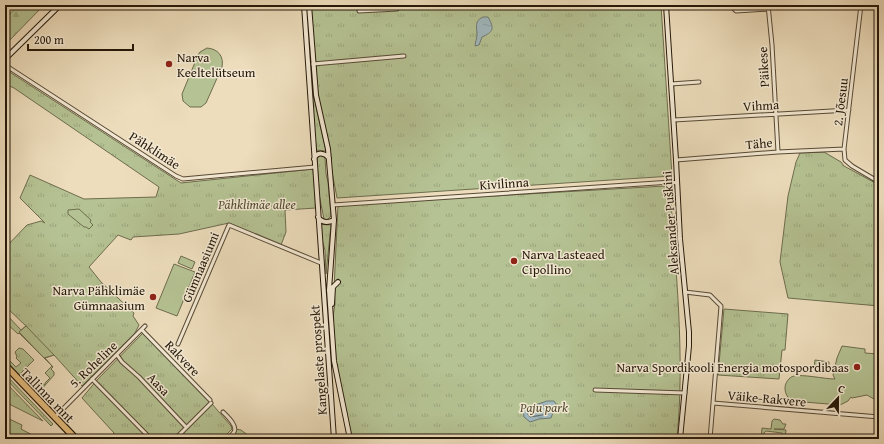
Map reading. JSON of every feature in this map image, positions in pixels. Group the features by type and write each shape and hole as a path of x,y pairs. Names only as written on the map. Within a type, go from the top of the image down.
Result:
{"highway":[{"name":"Tallinna mnt","path":"5,365 76,439"},
{"name":"Tallinna mnt","path":"5,370 71,439"}],"main road":[{"path":"5,59 60,5"},
{"name":"Kangelaste prospekt","path":"304,5 334,439"},
{"name":"Kangelaste prospekt","path":"309,5 316,95 329,159 333,205 334,220 329,282 330,316 336,372 350,439"},
{"name":"Aleksander Puškini","path":"666,5 680,238 689,332 680,439"},
{"path":"314,159 316,155 321,153 326,154 329,159"},
{"path":"318,216 324,222 334,220"},
{"path":"323,280 329,282"},
{"path":"330,316 333,287 338,282"}],"street":[{"path":"359,11 397,9 401,5"},
{"path":"733,5 736,11 792,5"},
{"name":"2. Jõesuu","path":"844,149 861,5"},
{"name":"Päikese","path":"768,7 772,45 778,152"},
{"path":"313,64 404,56"},
{"name":"Pähklimäe","path":"5,65 176,176 183,179 315,167"},
{"path":"671,84 699,82"},
{"name":"Vihma","path":"674,120 849,110"},
{"path":"844,149 845,160 848,163 879,182"},
{"name":"Tähe","path":"676,160 778,152 844,149"},
{"name":"Kivilinna","path":"333,205 671,182 677,183"},
{"name":"Gümnaasiumi","path":"178,344 229,225 321,263"},
{"path":"685,292 710,295 721,306 712,403"},
{"name":"5. Roheline","path":"55,417 146,326"},
{"name":"Rakvere","path":"142,330 210,401 186,427"},
{"name":"Aasa","path":"117,355 122,362 139,377 186,427"},
{"path":"92,379 151,439"},
{"path":"595,390 685,393"},
{"name":"Väike-Rakvere","path":"710,439 712,403 879,417"},
{"path":"223,412 235,429 227,439"},
{"path":"174,439 186,427"}],"green space":[{"path":"19,5 44,5 5,45 5,22 9,15"},
{"path":"311,5 661,5 672,176 337,198 315,81"},
{"path":"207,48 214,50 221,56 222,67 206,103 201,107 190,107 183,101 182,94 198,55"},
{"name":"Pähklimäe allee","path":"5,69 181,183 313,169 316,208 285,210 286,232 281,245 229,223 179,234 133,237 131,240 118,235 89,267 101,282 134,313 133,316 139,325 135,333 82,386 54,355 45,358 53,367 51,369 54,372 54,375 41,390 35,384 40,386 43,384 45,385 50,378 45,373 52,366 19,333 18,334 5,322 5,313 21,330 26,326 5,306 5,248 27,225 41,221 45,223 20,198 30,175 84,199 156,197 159,187 14,88 5,84"},
{"path":"313,93 326,151 316,150"},
{"path":"824,152 841,162 844,166 879,185 879,306 788,298 780,262 788,196 796,162 800,153"},
{"path":"320,155 324,156 325,158 328,182 331,216 327,220 324,219 319,194 317,159"},
{"name":"Paju park","path":"665,186 670,189 679,314 680,377 677,439 350,439 335,360 333,317 335,304 334,289 338,205"},
{"path":"79,209 91,220 90,222 93,225 89,229 84,227 68,214 68,210"},
{"path":"321,224 331,225 326,274 325,250 322,240"},
{"path":"181,256 195,262 192,269 178,263"},
{"path":"174,264 195,272 177,316 156,308"},
{"path":"724,309 788,314 785,350 782,350 779,379 718,375"},
{"path":"26,326 54,355 44,358 19,332"},
{"path":"144,332 206,397 231,426 232,429 222,439 116,439 113,435 114,433 82,398 97,380"},
{"path":"842,346 865,349 865,353 879,354 879,402 867,395 851,397 848,401 840,405 792,401 789,399 785,386 788,380 792,377 802,376 835,379 833,375 837,358"},
{"path":"19,348 23,349 34,360 18,376 5,362 5,356 16,367 21,363 16,358 15,352"},
{"path":"815,360 829,362 829,370 814,368"},
{"path":"5,374 53,424 51,426 5,378"},
{"path":"5,382 43,421 5,402"},
{"path":"5,417 22,425 21,429 40,439 5,438"},
{"path":"774,419 780,420 783,424 786,424 784,429 774,429 786,430 785,439 782,433 766,431 763,439 761,439 762,428 771,429 772,421"},
{"path":"235,429 241,430 253,439 226,439"}],"water":[{"path":"483,17 488,17 492,24 492,30 482,37 479,45 475,46 477,22"},
{"path":"547,401 554,401 556,404 551,418 539,419 530,422 524,417 523,409"}],"place":[{"name":"Narva Keeltelütseum","path":"169,64"},
{"name":"Narva Lasteaed Cipollino","path":"514,261"},
{"name":"Narva Pähklimäe Gümnaasium","path":"153,297"},
{"name":"Narva Spordikooli Energia motospordibaas","path":"857,367"}]}
